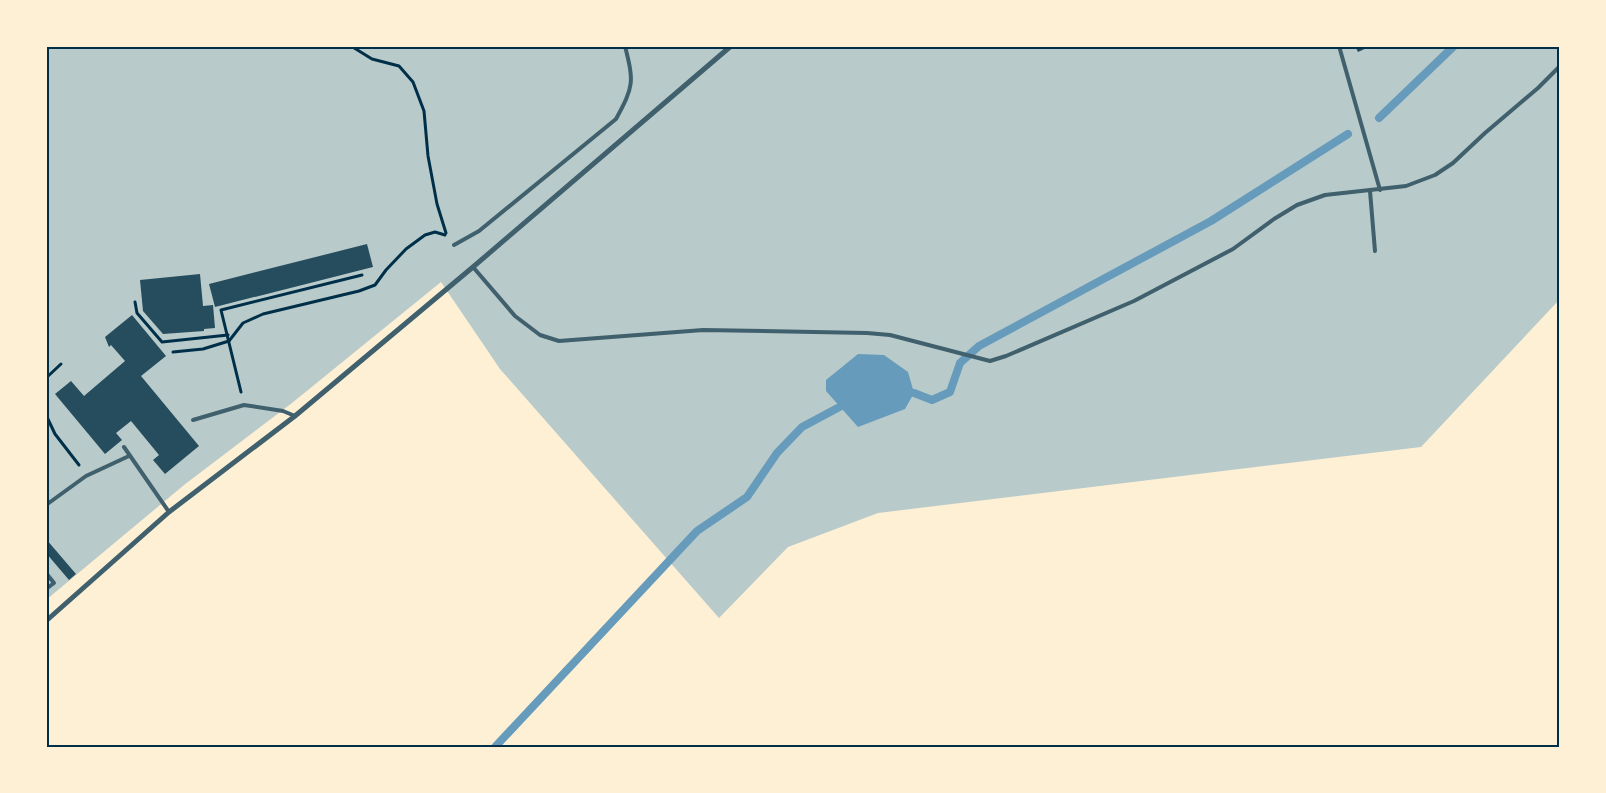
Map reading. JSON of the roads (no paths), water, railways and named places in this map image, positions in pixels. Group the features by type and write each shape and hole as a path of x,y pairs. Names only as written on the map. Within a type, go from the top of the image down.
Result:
{"street":[{"path":"46,621 169,512 295,416 473,267 731,46"}],"lane":[{"path":"454,245 479,231 616,119 629,95 632,75 625,46"},
{"path":"1339,46 1380,190"},
{"path":"473,267 515,316 540,335 559,341 703,330 867,333 890,335 983,360 996,360 1134,300 1233,249 1297,205 1325,195 1380,190 1418,183 1453,163 1538,88 1560,66"},
{"path":"1370,191 1375,251"},
{"path":"193,420 244,404 283,411 295,416"},
{"path":"124,447 169,512"},
{"path":"46,505 86,476 129,456"},
{"path":"46,573 54,582 46,589"}],"water":[{"path":"858,354 884,355 908,372 914,393 905,409 858,427 826,391 826,380"}],"waterway":[{"path":"1379,118 1454,46"},
{"path":"904,392 914,393 932,400 950,392 960,363 979,346 1211,221 1348,134"},
{"path":"495,747 697,531 747,497 777,453 802,427 847,403"}]}
